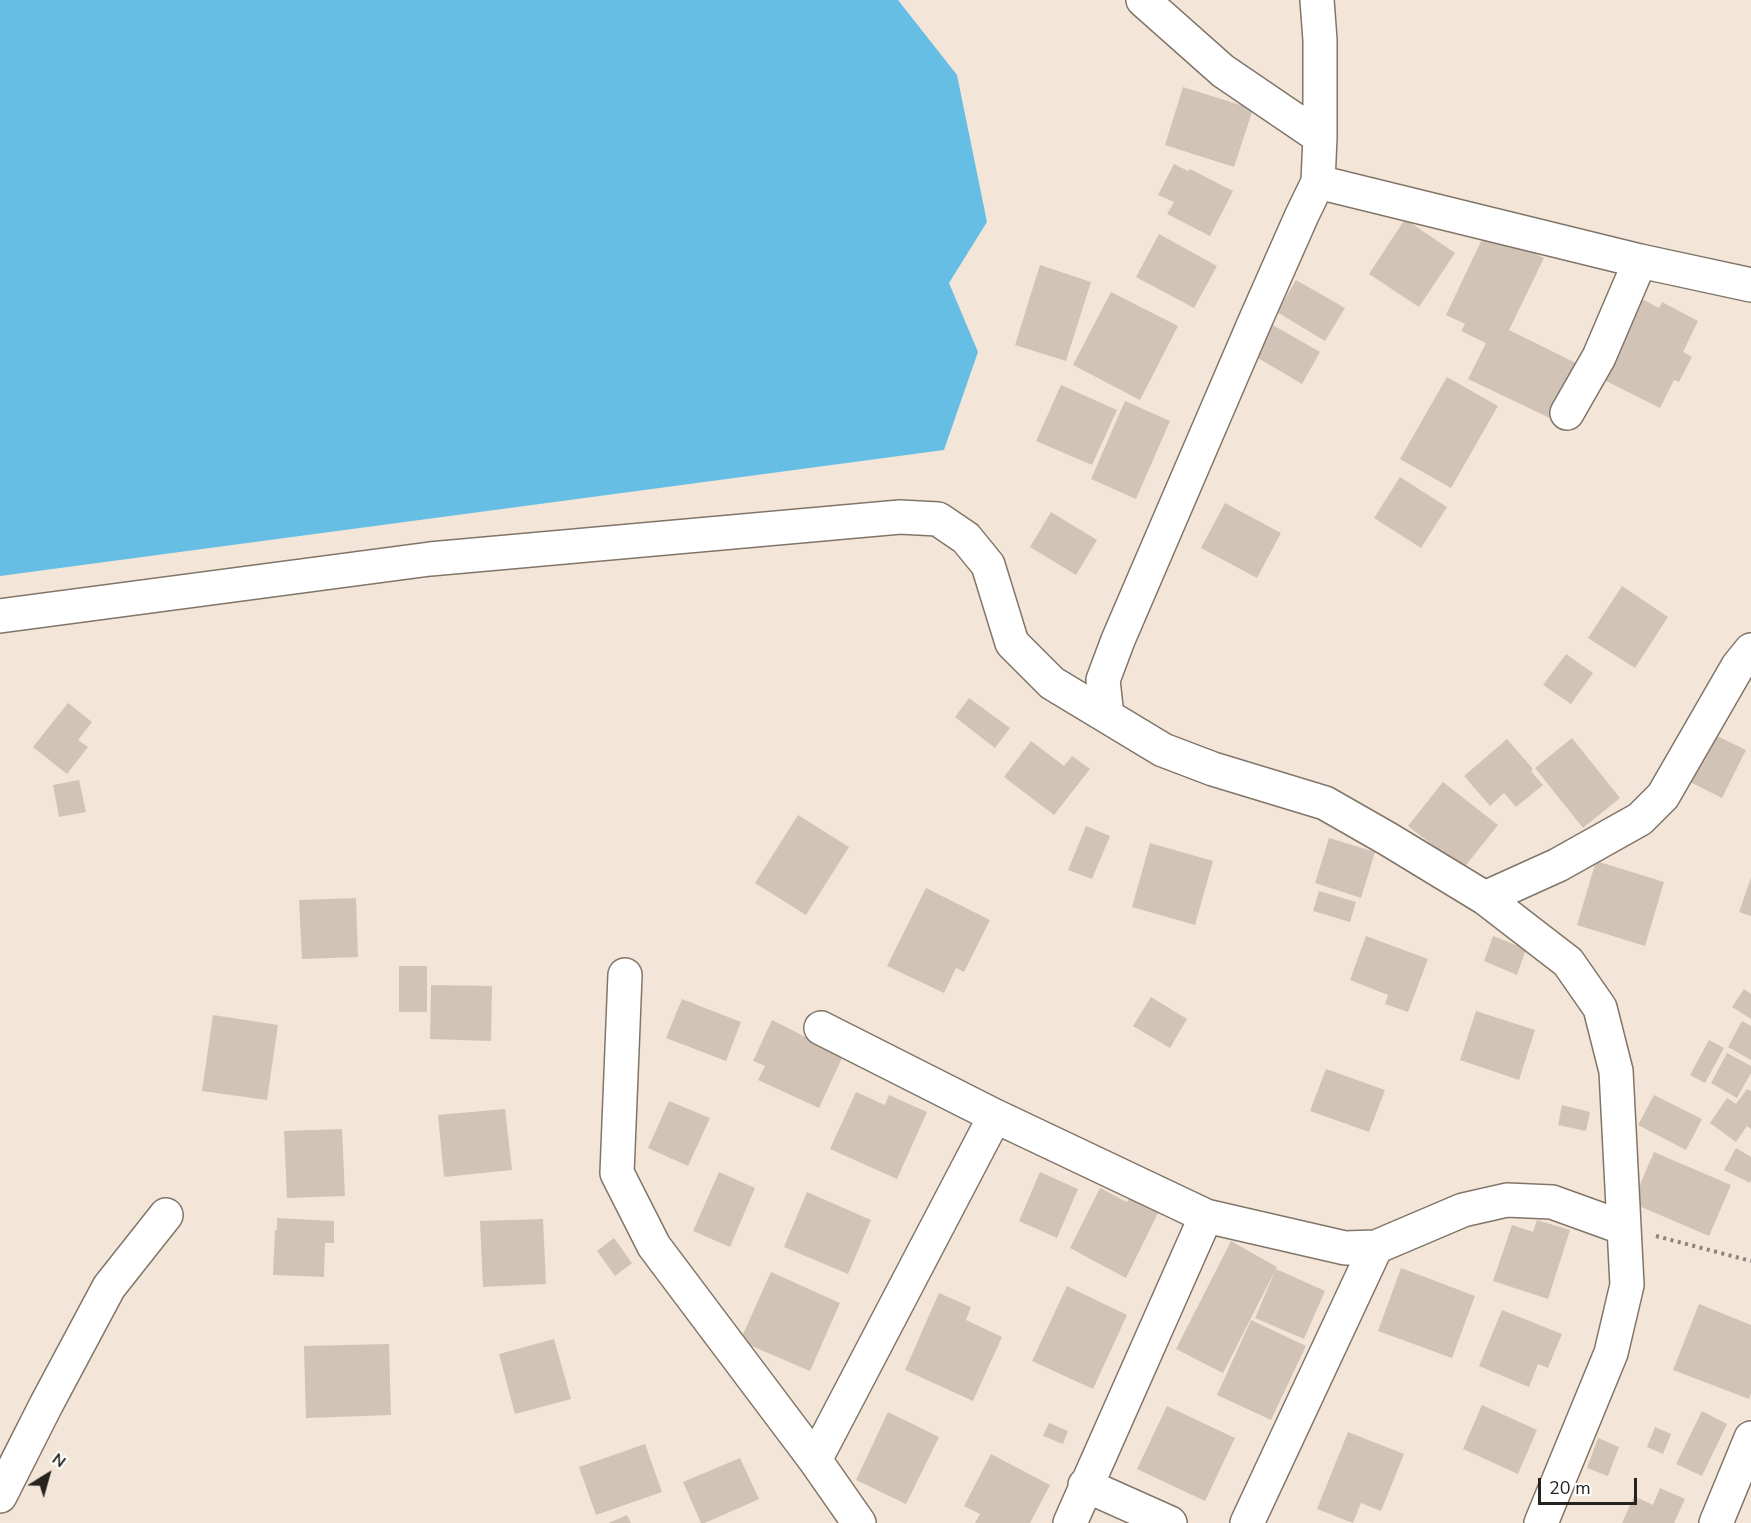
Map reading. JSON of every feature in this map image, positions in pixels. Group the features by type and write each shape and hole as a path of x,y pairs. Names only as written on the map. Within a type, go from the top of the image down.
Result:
{"street":[{"path":"1143,0 1223,70 1320,137"},
{"path":"1107,716 1103,680 1118,640 1256,319 1318,182 1320,40 1317,0"},
{"path":"1318,182 1640,261 1751,285"},
{"path":"1567,413 1599,357 1640,261"},
{"path":"0,616 430,559 900,517 938,519 966,538 988,565 1012,643 1052,683 1164,750 1213,770 1325,803 1485,897 1568,962 1600,1008 1616,1071 1627,1285 1611,1353 1541,1523"},
{"path":"1485,897 1558,865 1640,819 1663,796 1738,666 1751,650"},
{"path":"625,975 617,1173 654,1246 815,1460 858,1523"},
{"path":"821,1028 995,1116 1206,1216 1345,1248 1376,1247 1463,1210 1507,1200 1552,1202 1624,1228"},
{"path":"815,1460 995,1116"},
{"path":"0,1496 109,1287 166,1215"},
{"path":"1070,1523 1206,1216"},
{"path":"1249,1522 1376,1247"},
{"path":"1716,1523 1751,1438"},
{"path":"1085,1485 1170,1523"}],"path":[{"path":"1624,1228 1751,1261"}],"water":[{"path":"0,0 898,0 957,75 987,222 949,283 978,352 944,450 0,576"}],"building":[{"path":"1183,87 1253,109 1234,167 1165,145"},
{"path":"1174,164 1188,171 1190,169 1233,191 1210,236 1167,214 1174,202 1158,195"},
{"path":"1405,219 1455,253 1419,307 1369,274"},
{"path":"1159,234 1217,266 1194,308 1136,277"},
{"path":"1484,235 1510,248 1513,243 1544,258 1509,330 1582,366 1556,421 1468,379 1486,343 1461,331 1465,324 1446,315"},
{"path":"1040,265 1091,282 1066,361 1015,345"},
{"path":"1296,280 1345,308 1325,341 1277,312"},
{"path":"1111,292 1178,326 1140,400 1073,365"},
{"path":"1642,299 1659,308 1662,302 1698,321 1683,352 1692,357 1679,382 1674,380 1660,408 1602,379"},
{"path":"1271,324 1320,352 1302,384 1253,355"},
{"path":"1447,377 1498,406 1451,488 1400,459"},
{"path":"1061,385 1117,410 1092,465 1036,441"},
{"path":"1125,401 1170,421 1136,499 1091,479"},
{"path":"1400,477 1447,507 1421,548 1374,518"},
{"path":"1225,503 1281,533 1257,578 1201,548"},
{"path":"1051,512 1097,540 1076,575 1030,547"},
{"path":"1622,586 1668,617 1635,668 1588,638"},
{"path":"1566,654 1593,673 1571,704 1543,685"},
{"path":"969,698 1010,728 995,748 955,717"},
{"path":"68,703 92,722 78,740 88,747 67,774 33,747"},
{"path":"1707,731 1746,750 1722,798 1684,779"},
{"path":"1572,738 1620,798 1583,828 1535,768"},
{"path":"1507,739 1533,769 1531,771 1543,785 1516,807 1504,793 1490,806 1464,776"},
{"path":"1031,741 1064,766 1072,756 1090,769 1054,815 1004,777"},
{"path":"79,780 86,812 59,817 53,785"},
{"path":"1443,782 1498,825 1463,869 1408,826"},
{"path":"798,815 849,847 806,915 755,883"},
{"path":"1086,826 1110,836 1092,879 1068,870"},
{"path":"1329,838 1375,852 1361,898 1315,883"},
{"path":"1150,843 1213,861 1195,925 1132,907"},
{"path":"1596,861 1664,882 1645,946 1577,925"},
{"path":"1751,878 1751,916 1739,912"},
{"path":"926,888 990,920 964,972 956,968 944,993 887,966"},
{"path":"1319,891 1356,902 1350,922 1313,911"},
{"path":"356,898 358,957 302,959 299,900"},
{"path":"1366,936 1428,959 1408,1012 1385,1004 1388,995 1350,980"},
{"path":"1493,936 1526,949 1517,975 1484,961"},
{"path":"399,966 427,966 427,1012 399,1012"},
{"path":"431,985 492,986 491,1041 430,1039"},
{"path":"1744,989 1751,994 1751,1019 1732,1007"},
{"path":"1151,997 1187,1019 1170,1048 1133,1026"},
{"path":"682,999 741,1022 726,1061 666,1038"},
{"path":"1476,1011 1535,1030 1519,1080 1460,1060"},
{"path":"213,1015 278,1025 267,1100 202,1091"},
{"path":"772,1020 843,1056 819,1108 758,1080 765,1066 753,1061"},
{"path":"1742,1021 1751,1026 1751,1060 1728,1047"},
{"path":"1709,1040 1724,1048 1705,1083 1690,1075"},
{"path":"1727,1053 1751,1066 1751,1073 1737,1098 1711,1083"},
{"path":"1326,1069 1385,1090 1369,1132 1310,1111"},
{"path":"1747,1089 1751,1091 1751,1129 1747,1126 1736,1142 1710,1123 1727,1098 1736,1104"},
{"path":"856,1092 885,1105 889,1095 927,1112 897,1179 830,1149"},
{"path":"1654,1095 1702,1119 1686,1150 1638,1125"},
{"path":"669,1101 710,1118 688,1166 648,1148"},
{"path":"1562,1105 1590,1112 1586,1131 1558,1125"},
{"path":"505,1109 512,1170 444,1177 438,1115"},
{"path":"342,1129 345,1196 287,1198 284,1131"},
{"path":"1736,1148 1751,1157 1750,1183 1724,1170"},
{"path":"1654,1152 1731,1185 1709,1236 1632,1203"},
{"path":"719,1172 755,1188 730,1247 693,1231"},
{"path":"1040,1172 1078,1189 1057,1238 1019,1221"},
{"path":"1100,1188 1127,1202 1131,1194 1160,1209 1126,1278 1070,1248"},
{"path":"807,1192 871,1220 848,1274 784,1247"},
{"path":"277,1218 334,1221 334,1243 325,1243 324,1277 273,1275"},
{"path":"543,1219 546,1284 483,1287 480,1221"},
{"path":"1537,1220 1570,1230 1548,1299 1493,1281 1512,1225 1533,1232"},
{"path":"614,1238 632,1263 615,1276 597,1251"},
{"path":"1231,1241 1277,1267 1223,1373 1176,1349"},
{"path":"1401,1268 1475,1296 1452,1358 1378,1331"},
{"path":"1276,1269 1325,1291 1304,1339 1255,1318"},
{"path":"771,1272 840,1303 810,1371 740,1341"},
{"path":"1067,1286 1127,1315 1093,1389 1032,1361"},
{"path":"939,1293 971,1307 966,1320 1002,1337 973,1401 905,1370"},
{"path":"1699,1304 1751,1325 1751,1393 1749,1399 1673,1370"},
{"path":"1502,1310 1562,1334 1548,1368 1538,1364 1529,1387 1479,1366"},
{"path":"1251,1320 1306,1346 1271,1420 1217,1395"},
{"path":"554,1339 571,1399 515,1414 499,1354"},
{"path":"389,1344 391,1415 306,1418 304,1346"},
{"path":"1482,1405 1537,1430 1518,1474 1463,1449"},
{"path":"1167,1406 1235,1438 1205,1501 1137,1469"},
{"path":"1702,1411 1727,1424 1702,1476 1676,1464"},
{"path":"888,1412 939,1437 906,1504 856,1480"},
{"path":"1049,1423 1068,1431 1063,1444 1043,1436"},
{"path":"1655,1427 1671,1434 1663,1454 1647,1447"},
{"path":"1348,1432 1404,1454 1381,1511 1361,1503 1353,1523 1317,1509"},
{"path":"1598,1438 1619,1447 1608,1476 1587,1468"},
{"path":"645,1444 662,1492 596,1515 579,1467"},
{"path":"991,1454 1050,1485 1030,1523 975,1523 980,1514 964,1506"},
{"path":"740,1458 759,1499 701,1523 683,1482"},
{"path":"1660,1488 1685,1499 1674,1523 1622,1523 1634,1496 1653,1505"},
{"path":"627,1515 631,1523 609,1523"}]}
